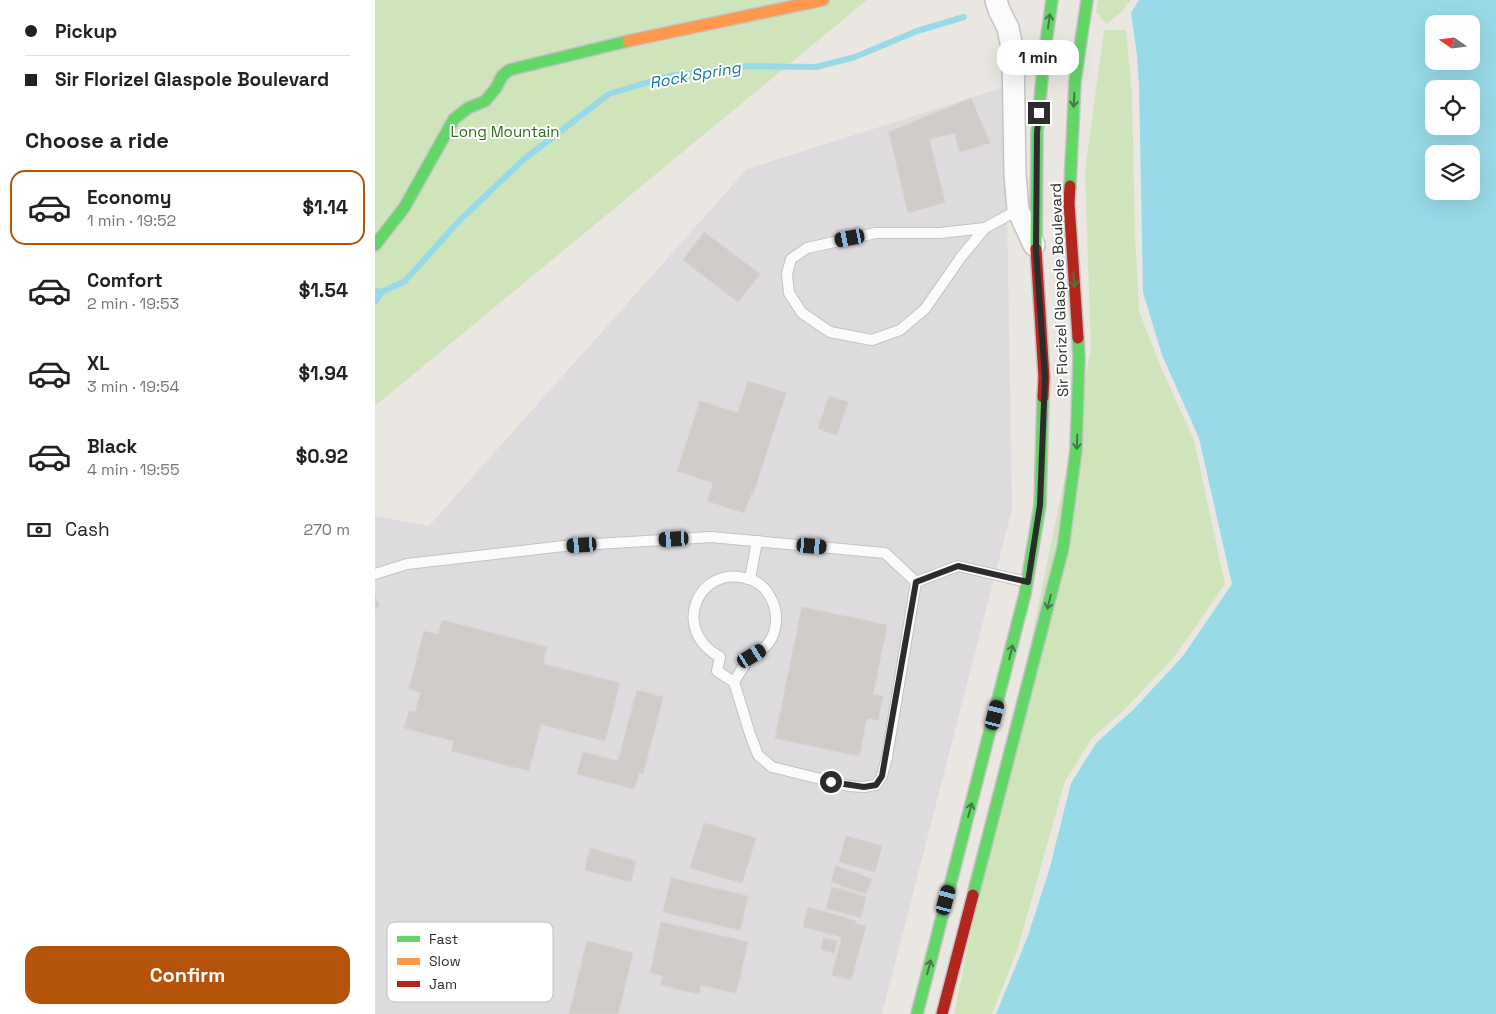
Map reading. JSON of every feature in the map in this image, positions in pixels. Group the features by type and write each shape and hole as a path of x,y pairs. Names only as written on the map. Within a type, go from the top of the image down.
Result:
{"main road":[{"path":"375,245 404,208 454,119 468,108 485,101 496,88 502,76 509,70 587,50 823,0"},
{"name":"Sir Florizel Glaspole Boulevard","path":"917,1014 1028,582 1040,505 1045,377 1036,250 1037,132 1044,57 1052,0"},
{"name":"Sir Florizel Glaspole Boulevard","path":"943,1014 1063,548 1077,450 1079,359 1069,203 1075,81 1087,0"}],"street":[{"path":"996,0 1008,28 1013,52 1015,174 1018,210 1036,250"}],"lane":[{"path":"985,228 939,233 876,233 807,248 791,259 787,274 789,293 802,313 830,332 872,340 900,330 925,309 961,257 985,228 1018,210"},
{"path":"375,574 407,564 563,546 711,537 885,553 916,582"},
{"path":"750,579 757,542"},
{"path":"916,582 958,566 1028,582"},
{"path":"734,682 752,656 768,643 774,633 776,622 773,601 767,592 760,584 739,576 717,580 707,586 695,605 694,626 700,641 711,652 720,657 717,671 734,682 749,734 758,756 771,767 849,786 864,787 876,785 882,776 887,757 916,582"}],"shaded area":[{"path":"1005,87 1012,509 882,1014 375,1014 375,516 429,526 747,169"}],"green space":[{"name":"Long Mountain","path":"375,0 867,0 375,406"},
{"path":"1098,0 1131,0 1107,24 1096,12"},
{"path":"1104,30 1126,30 1132,95 1135,235 1139,311 1162,370 1194,440 1225,584 1175,656 1124,710 1092,738 1065,781 1017,951 992,1014 954,1014 1091,350 1085,171"}],"water":[{"path":"1139,0 1496,0 1496,1014 996,1014 1028,936 1050,867 1071,783 1097,742 1133,710 1183,656 1232,584 1199,438 1162,355 1143,292 1137,55 1131,13"}],"building":[{"path":"971,98 990,143 959,152 955,133 929,139 945,202 908,213 889,132"},
{"path":"704,232 760,274 738,302 683,260"},
{"path":"748,381 786,393 753,494 751,494 744,513 707,501 713,483 677,471 700,401 738,413"},
{"path":"829,396 848,402 837,435 818,429"},
{"path":"375,597 380,606 375,609"},
{"path":"802,607 887,625 873,694 883,696 878,720 867,718 859,756 775,738"},
{"path":"442,620 547,647 543,664 620,683 605,741 541,724 529,771 451,751 454,741 404,728 409,711 415,712 421,692 409,689 424,631 438,635"},
{"path":"637,690 663,697 643,774 639,773 634,789 577,774 583,752 618,761"},
{"path":"704,823 756,838 742,883 690,868"},
{"path":"846,836 882,846 875,872 839,862"},
{"path":"590,848 636,861 631,882 585,870"},
{"path":"836,866 872,879 866,894 831,882"},
{"path":"671,878 748,896 740,930 663,912"},
{"path":"832,887 866,897 861,918 826,908"},
{"path":"808,907 856,921 855,924 866,926 851,980 832,975 842,937 803,927"},
{"path":"661,922 748,942 736,993 701,985 699,994 661,985 663,976 650,973"},
{"path":"823,938 837,941 834,953 821,950"},
{"path":"587,941 633,953 618,1014 569,1014"}],"waterway":[{"name":"Rock Spring","path":"375,291 382,292 405,281 459,221 523,160 609,94 668,76 748,66 816,67 855,57 917,31 964,17"},
{"path":"375,302 382,292"}],"traffic: fast":[{"path":"1036,249 1037,132 1044,57 1052,0"},
{"path":"1070,186 1075,81 1087,0"},
{"path":"375,245 404,208 454,119 468,108 485,101 496,88 502,76 509,70 628,41"},
{"path":"973,895 1063,548 1076,450 1078,338"},
{"path":"917,1014 1025,594 1040,505 1043,397"}],"traffic: slow":[{"path":"628,41 823,0"}],"traffic: jam":[{"path":"1070,186 1069,203 1078,338"},
{"path":"1036,249 1044,377 1043,397"},
{"path":"942,1014 973,895"}],"route":[{"path":"831,782 864,787 876,785 882,776 887,757 916,582 958,566 1028,582 1040,505 1045,377 1036,250 1037,132 1039,113"}]}
